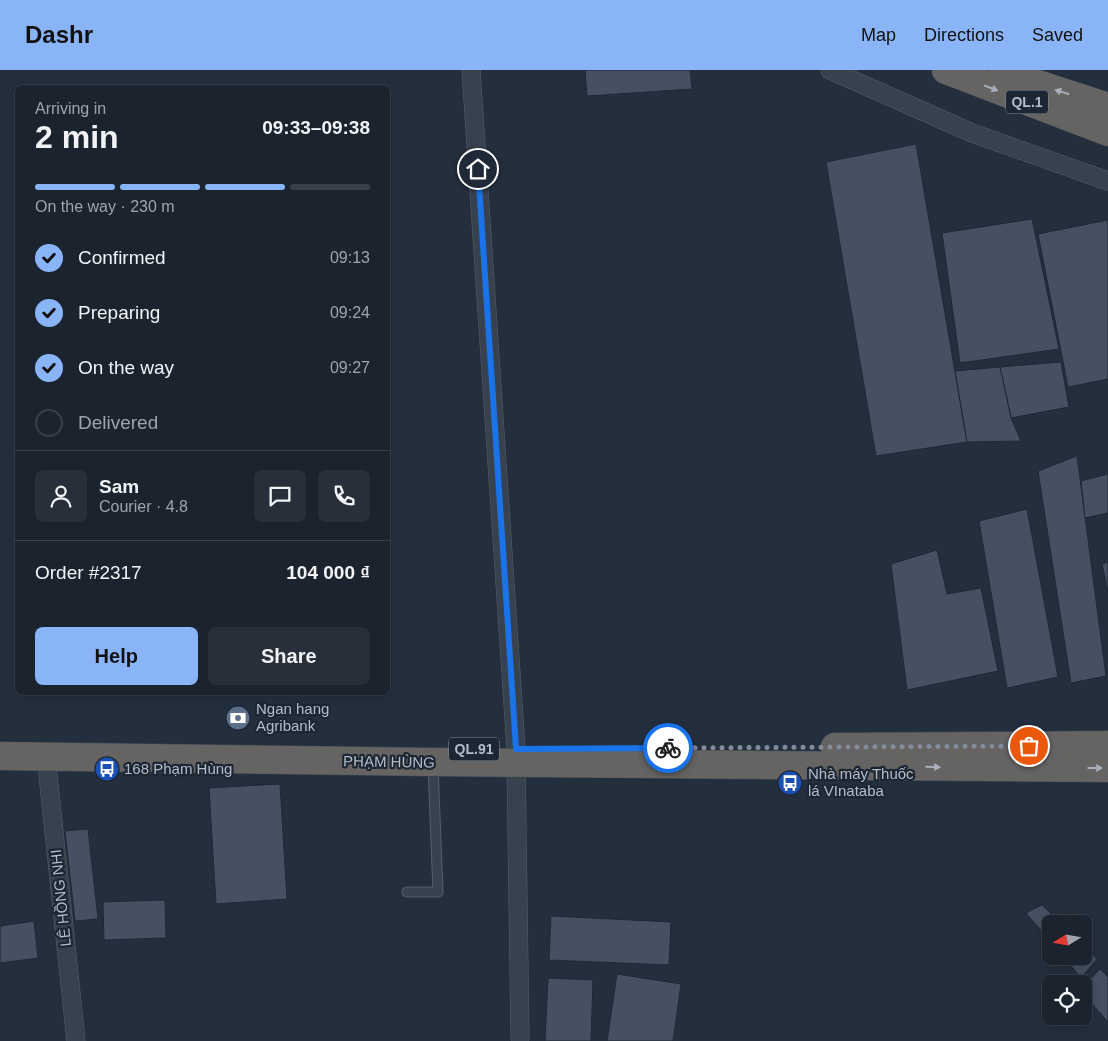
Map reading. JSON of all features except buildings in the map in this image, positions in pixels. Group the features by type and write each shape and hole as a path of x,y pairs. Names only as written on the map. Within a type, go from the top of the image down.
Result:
{"highway":[{"name":"QL.1","path":"946,70 1108,132"},
{"name":"QL.1","path":"1002,70 1108,107"},
{"name":"PHẠM HÙNG","path":"0,743 1108,768"},
{"name":"PHẠM HÙNG","path":"0,756 433,762 516,755 1108,746"}],"street":[{"path":"471,70 516,755 520,1037"},
{"path":"830,70 972,133 1108,181"},
{"name":"LÊ HỒNG NHI","path":"46,756 76,1041"}],"lane":[{"path":"407,892 438,892 433,762"}],"way so far":[{"path":"668,748 1029,746"}],"place":[{"name":"Ngan hang Agribank","path":"238,718"},
{"name":"168 Phạm Hùng","path":"107,769"},
{"name":"Nhà máy Thuốc lá VInataba","path":"790,783"}],"route":[{"path":"478,169 516,749 668,748"}]}
